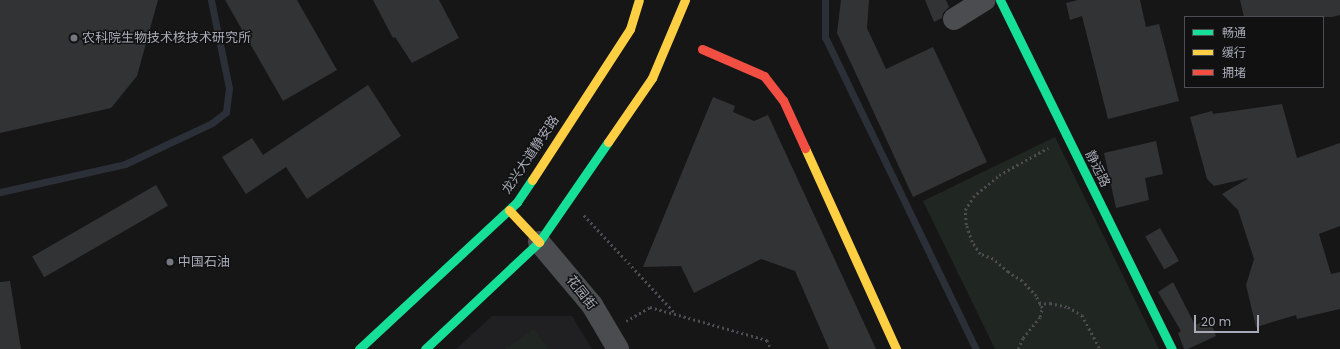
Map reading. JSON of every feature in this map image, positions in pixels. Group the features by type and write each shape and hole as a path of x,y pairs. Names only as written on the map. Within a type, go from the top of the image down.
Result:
{"main road":[{"name":"龙兴大道静安路","path":"359,349 517,202 630,29 639,0"},
{"path":"424,349 539,242 652,78 684,0"},
{"name":"静远路","path":"1000,0 1172,349"},
{"path":"702,49 764,76 783,100 896,349"},
{"path":"508,210 539,242"}],"street":[{"path":"954,19 986,0"},
{"name":"花园街","path":"539,242 592,305 613,340"}],"path":[{"path":"1018,349 1023,338 1040,317 1042,308 1036,296 1022,281 1008,272 993,259 980,254 972,242 966,225 965,210 973,197 999,175 1068,138"},
{"path":"569,199 676,315"},
{"path":"1040,304 1050,303 1068,306 1082,315 1100,349"},
{"path":"613,340 650,307 767,340 771,349"}],"shaded area":[{"path":"1055,137 1159,349 995,349 923,201"},
{"path":"492,316 572,316 592,349 456,349"},
{"path":"534,329 548,349 505,349"}],"building":[{"name":"农科院生物技术核技术研究所","path":"0,0 158,0 137,76 111,108 0,133"},
{"path":"225,0 297,0 337,70 283,101"},
{"path":"373,0 439,0 459,38 412,63 395,37 393,38"},
{"path":"841,0 869,0 867,28 886,69 933,47 987,162 913,197 837,33"},
{"path":"925,0 946,0 949,7 943,13 942,18 934,22"},
{"path":"1078,0 1140,0 1146,27 1159,24 1179,101 1108,119 1082,16 1070,20 1066,3"},
{"path":"1240,0 1340,0 1340,15 1332,17 1244,16"},
{"path":"368,85 401,136 307,199 286,167 246,194 222,157 252,138 263,155"},
{"path":"713,97 735,106 733,112 754,121 768,115 876,349 829,349 795,271 761,259 694,293 681,266 643,267"},
{"path":"1282,104 1297,158 1340,143 1340,226 1319,234 1331,274 1340,272 1340,309 1297,319 1296,315 1256,327 1246,285 1254,259 1238,210 1222,194 1249,178 1214,186 1207,179 1190,117 1212,111 1213,114"},
{"path":"1156,141 1163,174 1145,178 1149,200 1116,208 1104,153"},
{"path":"156,185 168,206 44,277 32,256"},
{"path":"1160,228 1179,261 1164,269 1145,237"},
{"path":"10,281 21,349 0,349 0,282"},
{"path":"1173,282 1195,325 1210,319 1216,336 1188,349 1184,349 1178,333 1181,331 1158,292"}],"waterway":[{"path":"0,192 125,164 212,123 226,112 229,88 211,0"},
{"path":"825,0 825,37 976,349"}],"traffic: fast":[{"path":"1000,0 1172,349"},
{"path":"425,349 539,242 608,142"},
{"path":"359,349 517,202 532,180"}],"traffic: slow":[{"path":"532,180 630,29 639,0"},
{"path":"608,142 652,78 685,0"},
{"path":"805,148 896,349"},
{"path":"509,210 539,242"}],"traffic: jam":[{"path":"702,49 764,76 783,100 805,148"}],"place":[{"name":"农科院生物技术核技术研究所","path":"74,38"},
{"name":"中国石油","path":"170,262"}]}
